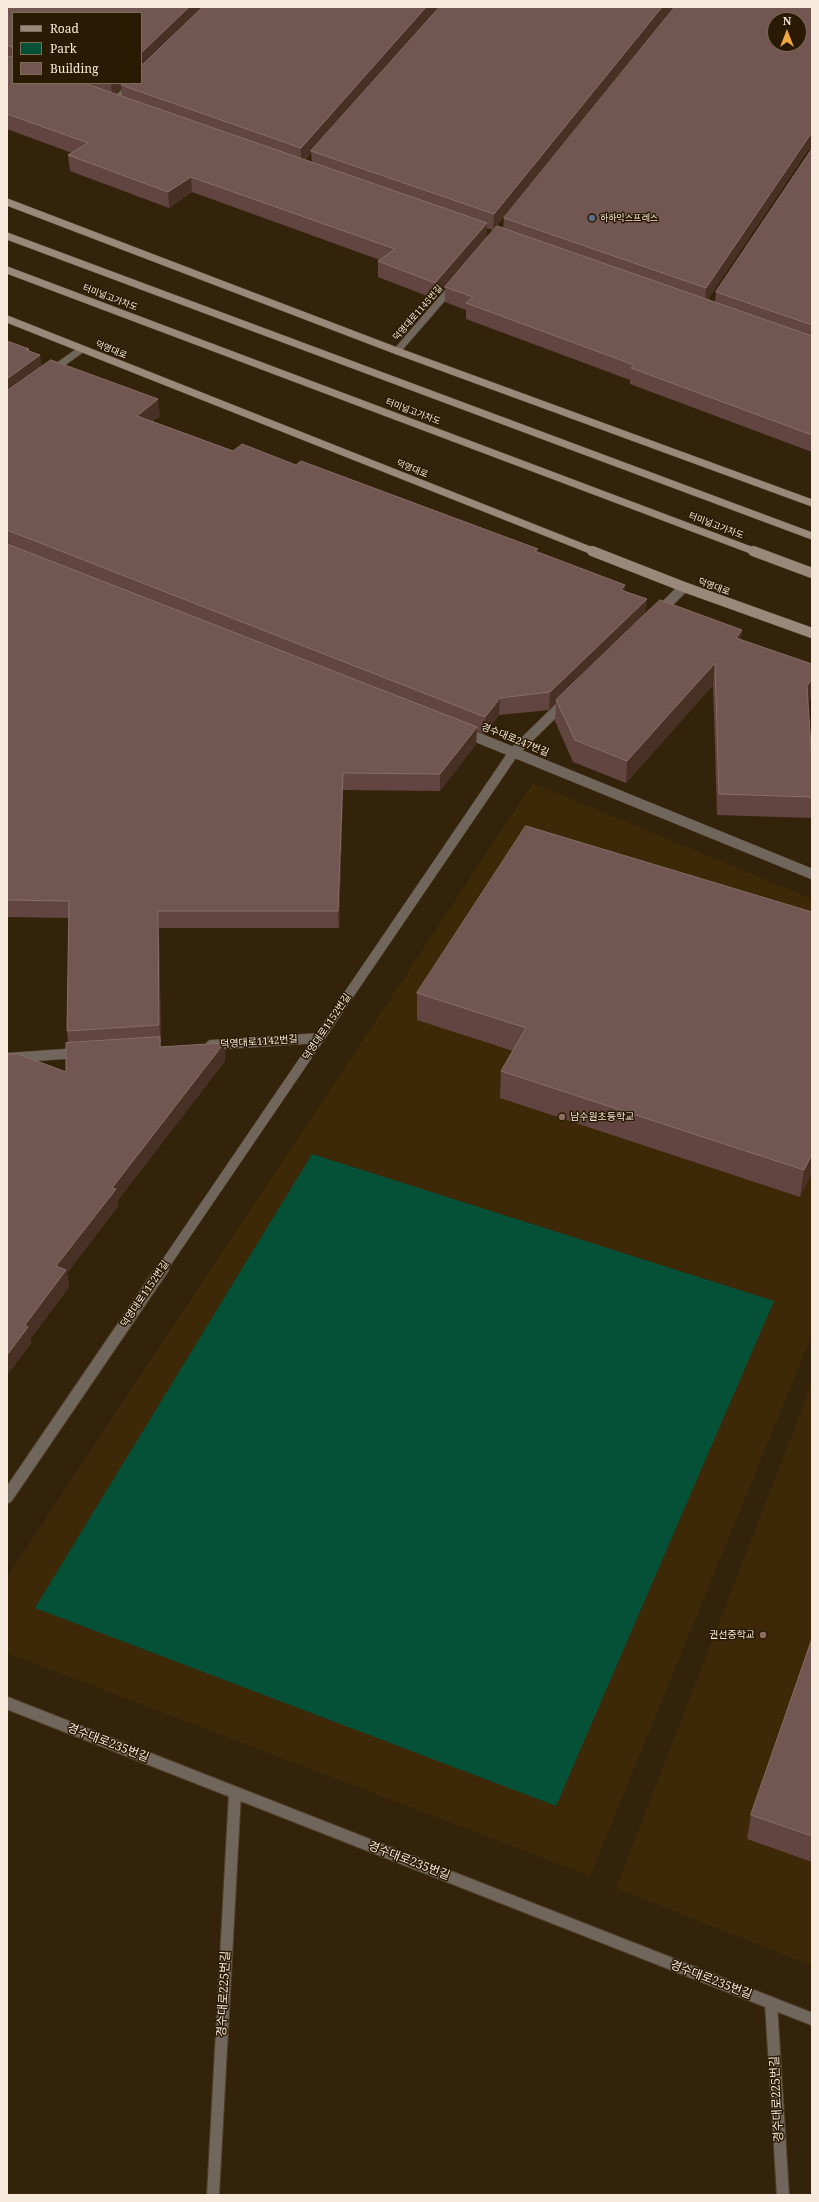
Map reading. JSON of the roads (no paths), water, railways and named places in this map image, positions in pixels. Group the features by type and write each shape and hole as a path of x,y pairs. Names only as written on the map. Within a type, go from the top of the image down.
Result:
{"main road":[{"path":"7,202 397,351 812,503"},
{"path":"7,236 812,536"},
{"name":"터미널고가차도","path":"7,270 812,573"},
{"name":"덕영대로","path":"7,319 684,587 812,633"}],"street":[{"path":"113,103 132,84"},
{"name":"덕영대로1145번길","path":"397,351 459,279"},
{"path":"45,376 82,349"},
{"path":"650,620 684,587"},
{"name":"덕영대로1152번길","path":"7,1497 514,752 571,697"},
{"name":"경수대로247번길","path":"456,729 812,874"},
{"name":"덕영대로1142번길","path":"202,1046 320,1038"},
{"path":"7,1058 93,1052"},
{"name":"경수대로235번길","path":"7,1703 812,2019"},
{"name":"경수대로225번길","path":"214,2195 235,1793"},
{"name":"경수대로225번길","path":"771,2003 783,2195"}],"place":[{"name":"하하익스프레스","path":"592,218"},
{"name":"남수원초등학교","path":"562,1117"},
{"name":"권선중학교","path":"763,1635"}]}
